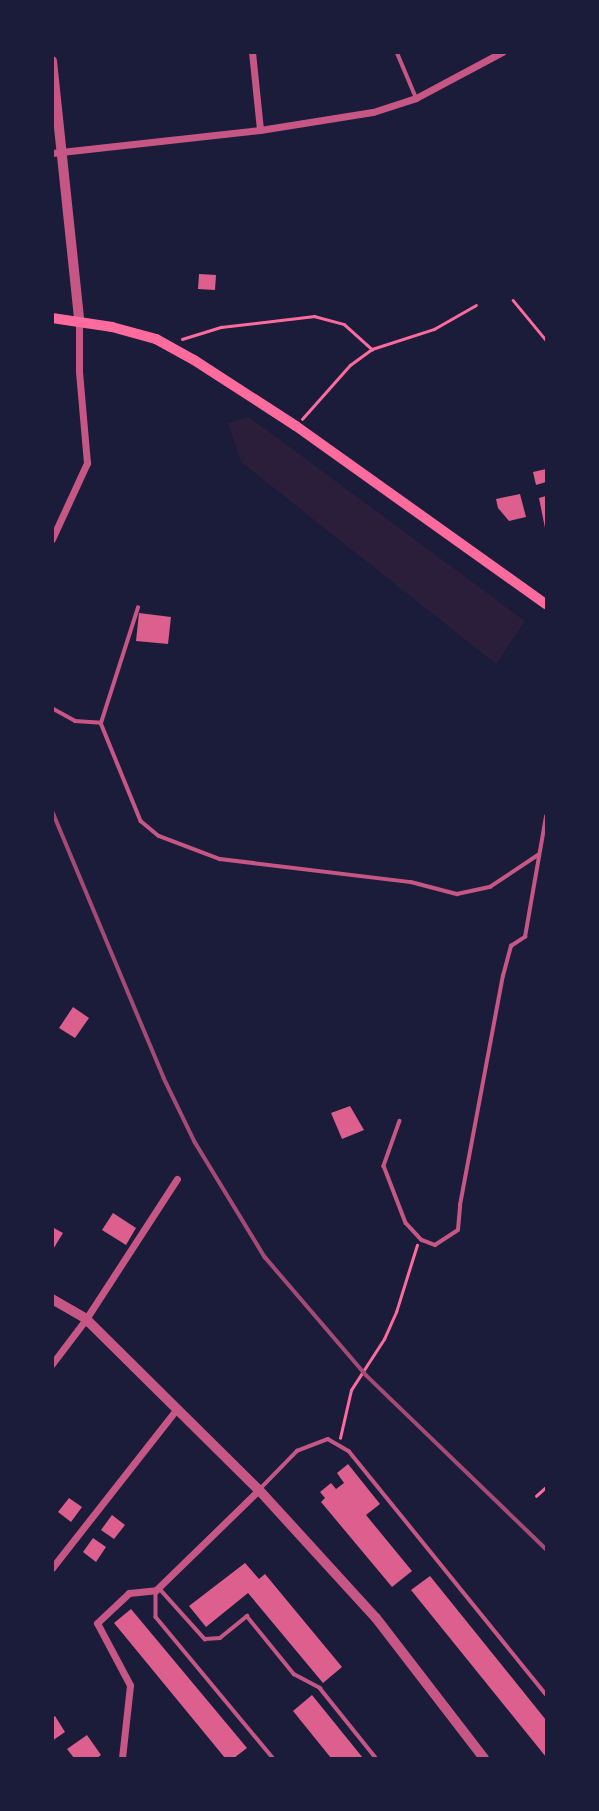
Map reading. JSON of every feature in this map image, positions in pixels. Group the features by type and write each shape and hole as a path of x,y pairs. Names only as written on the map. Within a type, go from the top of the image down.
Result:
{"main road":[{"path":"52,318 112,327 166,344 296,426 547,604"}],"street":[{"path":"253,52 260,131"},
{"path":"52,153 64,154 260,131 373,112 416,99 502,52"},
{"path":"52,61 64,154 79,320 79,371 88,463 52,539"},
{"path":"52,1363 86,1319 177,1179"},
{"path":"52,1299 86,1319 259,1490 376,1618 484,1759"},
{"path":"52,1568 176,1410"},
{"path":"122,1759 130,1685 97,1623 129,1593 157,1588 259,1490"}],"lane":[{"path":"397,52 416,99"},
{"path":"138,608 101,723 141,821 159,836 220,859 411,882 457,894 490,887 538,855"},
{"path":"52,708 75,721 101,723"},
{"path":"400,1121 384,1167 406,1223 419,1237 435,1245 458,1230 460,1205 503,976 512,946 525,937 547,817"},
{"path":"259,1490 297,1451 328,1439 349,1451 547,1694"},
{"path":"157,1588 156,1617 273,1759"},
{"path":"157,1588 205,1639 220,1638 247,1616 294,1674 320,1688 376,1759"}],"path":[{"path":"513,300 547,340"},
{"path":"296,426 350,365 372,349 434,329 476,305"},
{"path":"166,344 221,327 314,316 344,324 372,349"},
{"path":"338,1445 351,1390 384,1339 396,1312 419,1237"},
{"path":"536,1496 547,1488"}],"shaded area":[{"path":"249,417 525,621 496,664 241,462 228,423"}],"building":[{"path":"199,274 216,275 215,290 198,289"},
{"path":"546,469 546,482 536,485 533,472"},
{"path":"520,494 526,517 509,521 498,508 496,499"},
{"path":"546,496 546,528 545,528 539,498"},
{"path":"139,613 171,617 168,644 136,641"},
{"path":"73,1007 89,1018 75,1038 59,1028"},
{"path":"350,1106 364,1130 342,1139 331,1113"},
{"path":"113,1213 136,1228 126,1245 102,1230"},
{"path":"52,1227 63,1233 52,1251"},
{"path":"348,1464 380,1504 366,1515 412,1571 392,1587 321,1502 325,1498 320,1492 331,1483 336,1489 344,1483 337,1473"},
{"path":"69,1498 82,1507 71,1522 58,1512"},
{"path":"112,1515 125,1525 114,1539 101,1530"},
{"path":"93,1538 106,1547 96,1562 83,1552"},
{"path":"245,1563 259,1579 265,1574 342,1667 323,1683 248,1593 206,1627 189,1606"},
{"path":"430,1576 546,1720 546,1757 411,1590"},
{"path":"131,1609 247,1748 234,1758 225,1758 114,1623"},
{"path":"312,1695 363,1758 331,1758 293,1711"},
{"path":"55,1716 65,1732 52,1741 52,1718"},
{"path":"87,1735 101,1755 97,1758 74,1758 67,1749"}],"railway":[{"path":"52,810 164,1078 195,1142 265,1257 366,1375 546,1549"}]}
